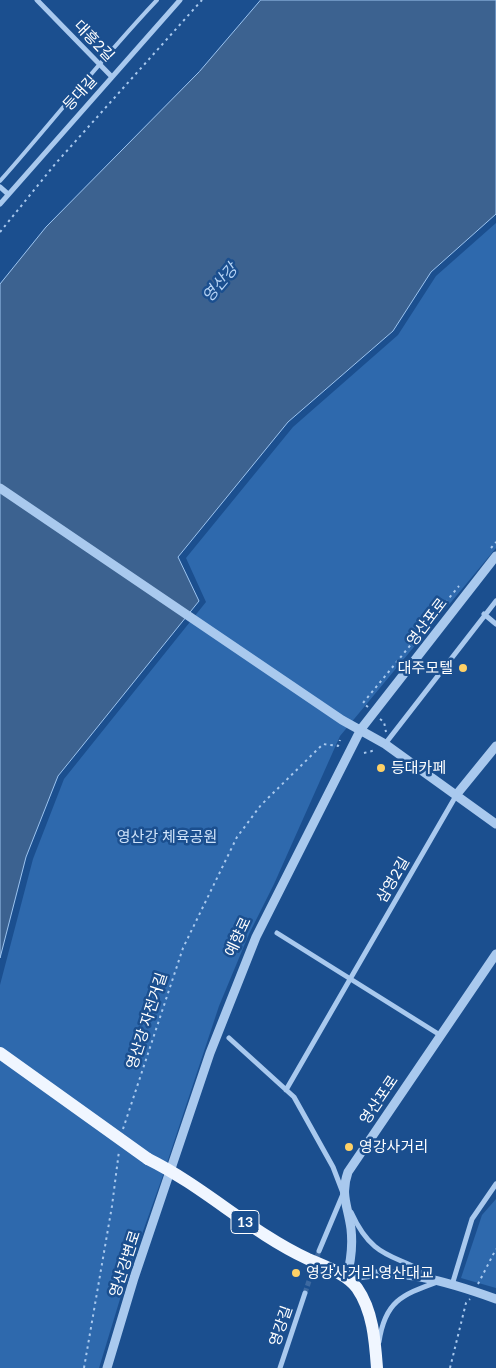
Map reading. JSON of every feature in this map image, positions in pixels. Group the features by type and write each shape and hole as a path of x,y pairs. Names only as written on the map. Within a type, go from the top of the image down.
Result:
{"main road":[{"name":"13","path":"0,1053 148,1159 171,1170 256,1230 346,1278 356,1287 371,1322 376,1342 377,1367"}],"street":[{"name":"대흥2길","path":"37,0 112,77"},
{"name":"등대길","path":"0,204 180,0"},
{"path":"0,187 8,194"},
{"path":"0,488 342,720 362,729 385,744 457,794 496,824"},
{"name":"영산포로","path":"362,729 496,556"},
{"path":"385,744 484,614 496,601"},
{"path":"484,614 496,624"},
{"name":"예향로","path":"171,1170 219,1026 240,973 260,929 362,729"},
{"path":"457,794 496,746"},
{"name":"삼영2길","path":"286,1090 457,794"},
{"path":"277,932 440,1035"},
{"name":"영산포로","path":"346,1278 352,1252 351,1229 343,1194 345,1182 353,1163 496,954"},
{"path":"229,1038 294,1097 333,1167 354,1218 370,1244 386,1255 425,1272 437,1282"},
{"name":"영산강변로","path":"106,1368 171,1170"},
{"path":"452,1285 472,1219 496,1184"},
{"path":"319,1251 343,1194"},
{"path":"346,1278 380,1273 422,1278 496,1299"},
{"path":"377,1367 382,1327 392,1306 406,1294 437,1282"},
{"name":"영강길","path":"280,1368 305,1293"}],"lane":[{"path":"0,181 157,0"}],"path":[{"path":"0,232 56,163 202,0"},
{"name":"영산강 자전거길","path":"123,1132 184,948 237,837 261,805 311,755 323,744 338,746 340,740"},
{"path":"84,1368 112,1206 119,1148"},
{"path":"478,1283 496,1249"},
{"path":"450,1368 466,1304"}],"green space":[{"name":"영산강 체육공원","path":"496,223 496,548 340,736 274,884 249,934 219,1006 162,1178 127,1276 99,1368 0,1368 0,985 33,859 64,779 206,602 186,558 293,427 398,335 436,276"},
{"path":"496,1199 496,1288 461,1278 482,1215"}],"water":[{"name":"영산강","path":"261,0 496,0 496,214 431,272 393,331 288,422 178,557 199,601 58,776 26,857 0,958 0,284 46,227 199,72"}],"tunnel":[{"path":"305,1293 319,1251"}],"place":[{"name":"대주모텔","path":"463,668"},
{"name":"등대카페","path":"381,768"},
{"name":"영강사거리","path":"349,1147"},
{"name":"영강사거리.영산대교","path":"296,1273"}]}
